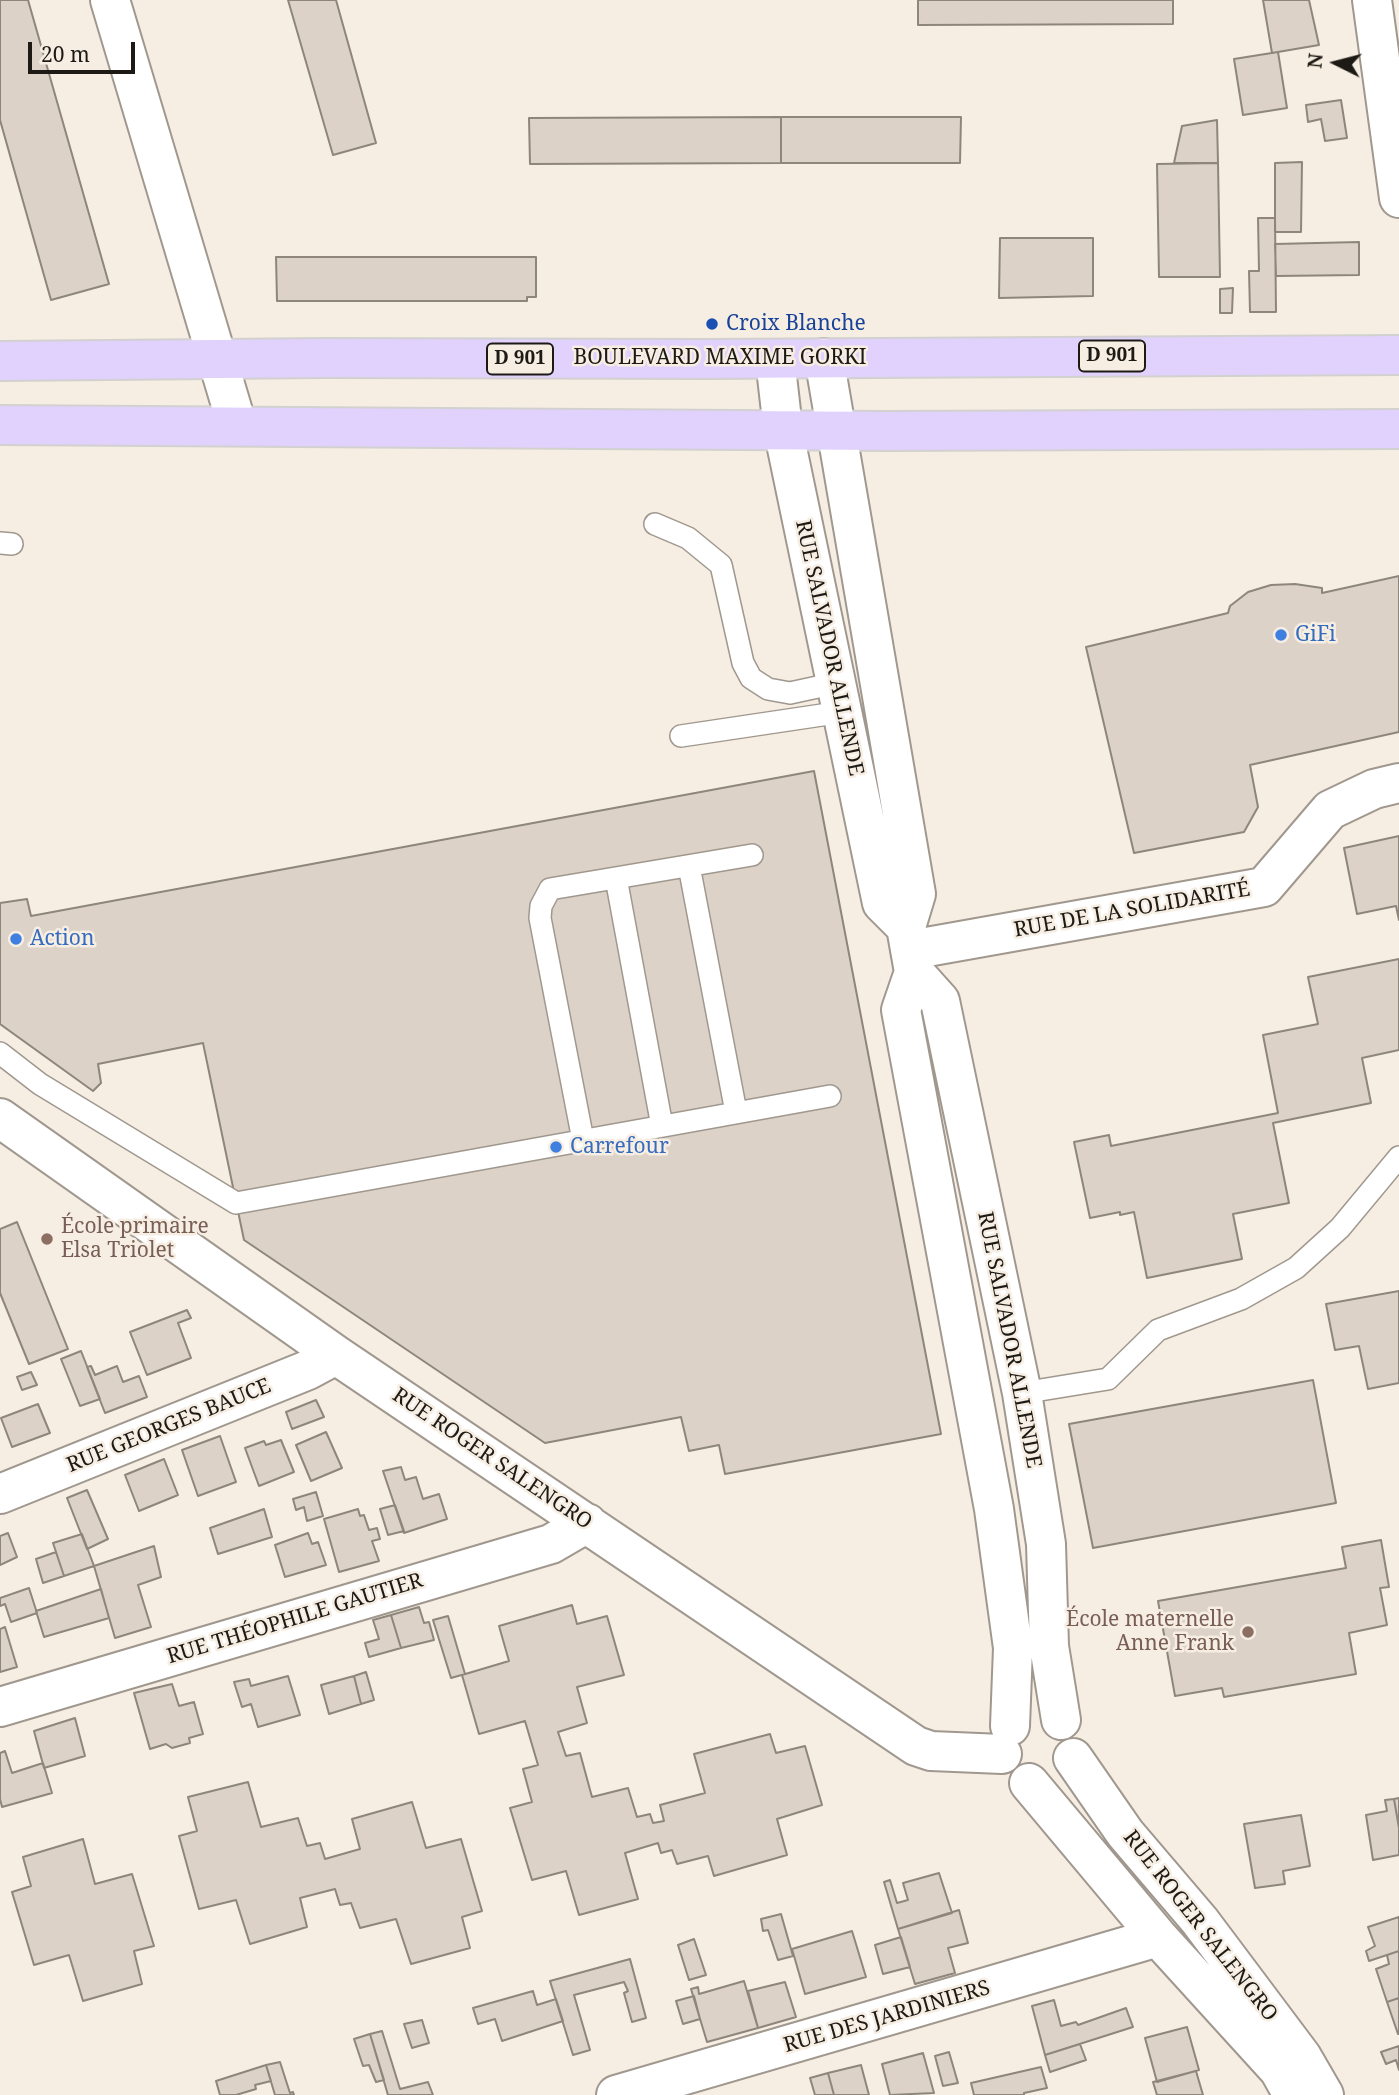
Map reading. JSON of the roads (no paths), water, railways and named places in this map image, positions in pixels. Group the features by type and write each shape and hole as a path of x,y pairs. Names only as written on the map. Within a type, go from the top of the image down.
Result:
{"main road":[{"name":"BOULEVARD MAXIME GORKI","path":"0,361 1399,355"},
{"path":"0,425 835,430 1399,429"}],"street":[{"path":"110,0 215,359 237,425"},
{"path":"1372,0 1399,198"},
{"name":"RUE SALVADOR ALLENDE","path":"824,358 916,894 901,1010 994,1509 1013,1648 1006,1740"},
{"name":"RUE SALVADOR ALLENDE","path":"775,359 783,429 882,903 940,1001 1022,1393 1046,1544 1049,1646 1061,1720"},
{"name":"RUE DE LA SOLIDARITÉ","path":"910,949 1264,887 1329,810 1374,789 1399,783"},
{"name":"RUE ROGER SALENGRO","path":"0,1118 336,1355 916,1746 931,1752 1006,1740"},
{"name":"RUE GEORGES BAUCE","path":"0,1494 308,1370 336,1355"},
{"name":"RUE THÉOPHILE GAUTIER","path":"0,1707 551,1544 587,1523"},
{"path":"1034,1712 1049,1713 1061,1720 1070,1731 1075,1744 1073,1758 1067,1770 1057,1780 1043,1784 1029,1783 1016,1777 1007,1766 1006,1740 1021,1716 1034,1712"},
{"name":"RUE ROGER SALENGRO","path":"1073,1758 1125,1833 1200,1921 1287,2036 1324,2095"},
{"name":"RUE ROGER SALENGRO","path":"1029,1783 1158,1937 1279,2070 1293,2095"},
{"name":"RUE DES JARDINIERS","path":"616,2095 1158,1937"}],"lane":[{"path":"655,524 688,538 721,565 743,663 751,678 768,689 839,697"},
{"path":"681,736 839,697"},
{"path":"583,1140 540,918 541,906 550,889 752,855"},
{"path":"690,866 736,1112"},
{"path":"616,878 662,1126"},
{"path":"0,1053 40,1084 236,1203 830,1096"},
{"path":"1022,1393 1108,1379 1158,1330 1241,1299 1296,1268 1340,1228 1399,1157"}],"place":[{"name":"Croix Blanche","path":"712,324"},
{"name":"GiFi","path":"1281,635"},
{"name":"Action","path":"16,939"},
{"name":"Carrefour","path":"556,1147"},
{"name":"École primaire Elsa Triolet","path":"47,1239"},
{"name":"École maternelle Anne Frank","path":"1248,1632"}]}
